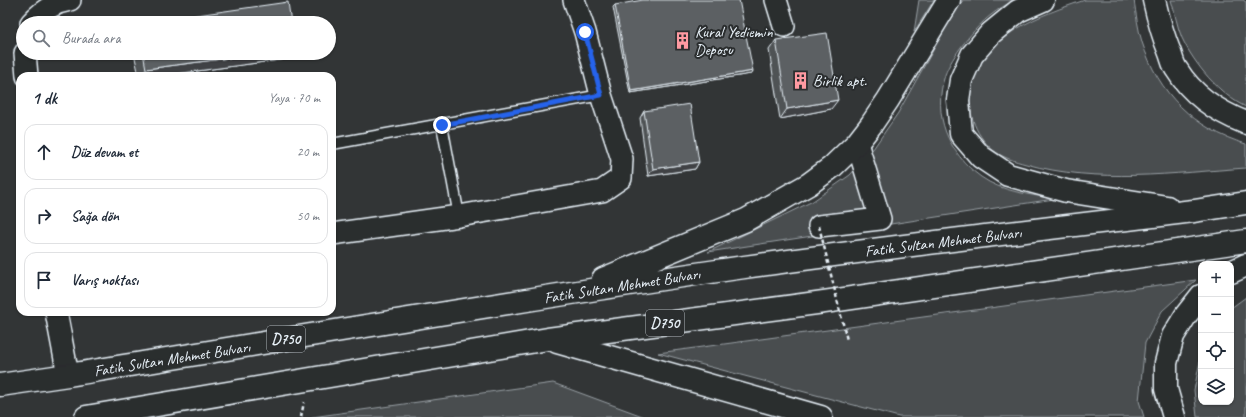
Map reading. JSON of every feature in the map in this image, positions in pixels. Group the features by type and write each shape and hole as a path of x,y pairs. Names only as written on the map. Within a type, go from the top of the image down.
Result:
{"main road":[{"path":"571,293 746,220 809,184 845,156 857,143 888,100 949,0"},
{"path":"1043,0 1018,11 991,33 972,55 961,80 958,100 961,134 981,157 1008,175 1066,192 1194,211"},
{"path":"1154,0 1159,21 1176,69 1190,88 1209,105 1246,123"},
{"name":"Fatih Sultan Mehmet Bulvarı","path":"0,385 571,293 711,272 880,249 1194,211 1246,203"},
{"name":"D750","path":"86,417 548,339 832,301 1246,241"},
{"path":"1234,271 1246,265"},
{"path":"1174,417 1166,389 1166,363 1173,336 1186,315 1200,297"},
{"path":"548,339 821,417"}],"street":[{"path":"37,16 60,2 70,0"},
{"path":"336,233 459,216 602,191 621,178 622,159 601,95 585,32 574,0"},
{"path":"776,0 784,26"},
{"path":"26,60 27,72"},
{"path":"819,226 880,219 857,143"},
{"path":"57,316 68,375"}],"lane":[{"path":"336,143 601,95"},
{"path":"442,125 459,216"}],"path":[{"path":"819,226 847,340"}],"shaded area":[{"path":"919,0 934,0 914,32"},
{"path":"963,0 1014,0 985,20 964,43 952,60 945,75 941,90 940,104 946,132 960,157 969,167 989,182 1016,192 1054,199 708,252 813,201 850,175 873,149 898,113"},
{"path":"1085,0 1134,0 1142,42 1149,60 1168,93 1194,119 1210,129 1246,144 1246,168 1136,175 1080,174 1053,170 1013,160 997,153 986,144 976,129 970,103 972,85 978,67 989,52 1001,40 1016,29 1050,12"},
{"path":"1171,0 1243,0 1246,2 1246,107 1236,102 1217,87 1193,58 1180,34"},
{"path":"1196,280 1162,311 1145,343 1139,401 1144,417 899,417 658,353"},
{"path":"1246,297 1246,417 1197,417 1194,390 1198,371 1198,405 1234,405 1234,306"},
{"path":"553,383 645,417 312,417"}],"building":[{"name":"Kural Yediemin Deposu","path":"643,0 739,0 753,71 631,91 615,5"},
{"path":"288,2 290,16 190,16"},
{"name":"Birlik apt.","path":"827,33 838,100 787,109 776,40"},
{"path":"144,60 214,60 146,69"},
{"path":"690,104 699,162 653,169 644,111"}],"place":[{"name":"Kural Yediemin Deposu","path":"682,40"},
{"name":"Birlik apt.","path":"800,80"}],"route":[{"path":"442,125 601,95 585,32"}]}
